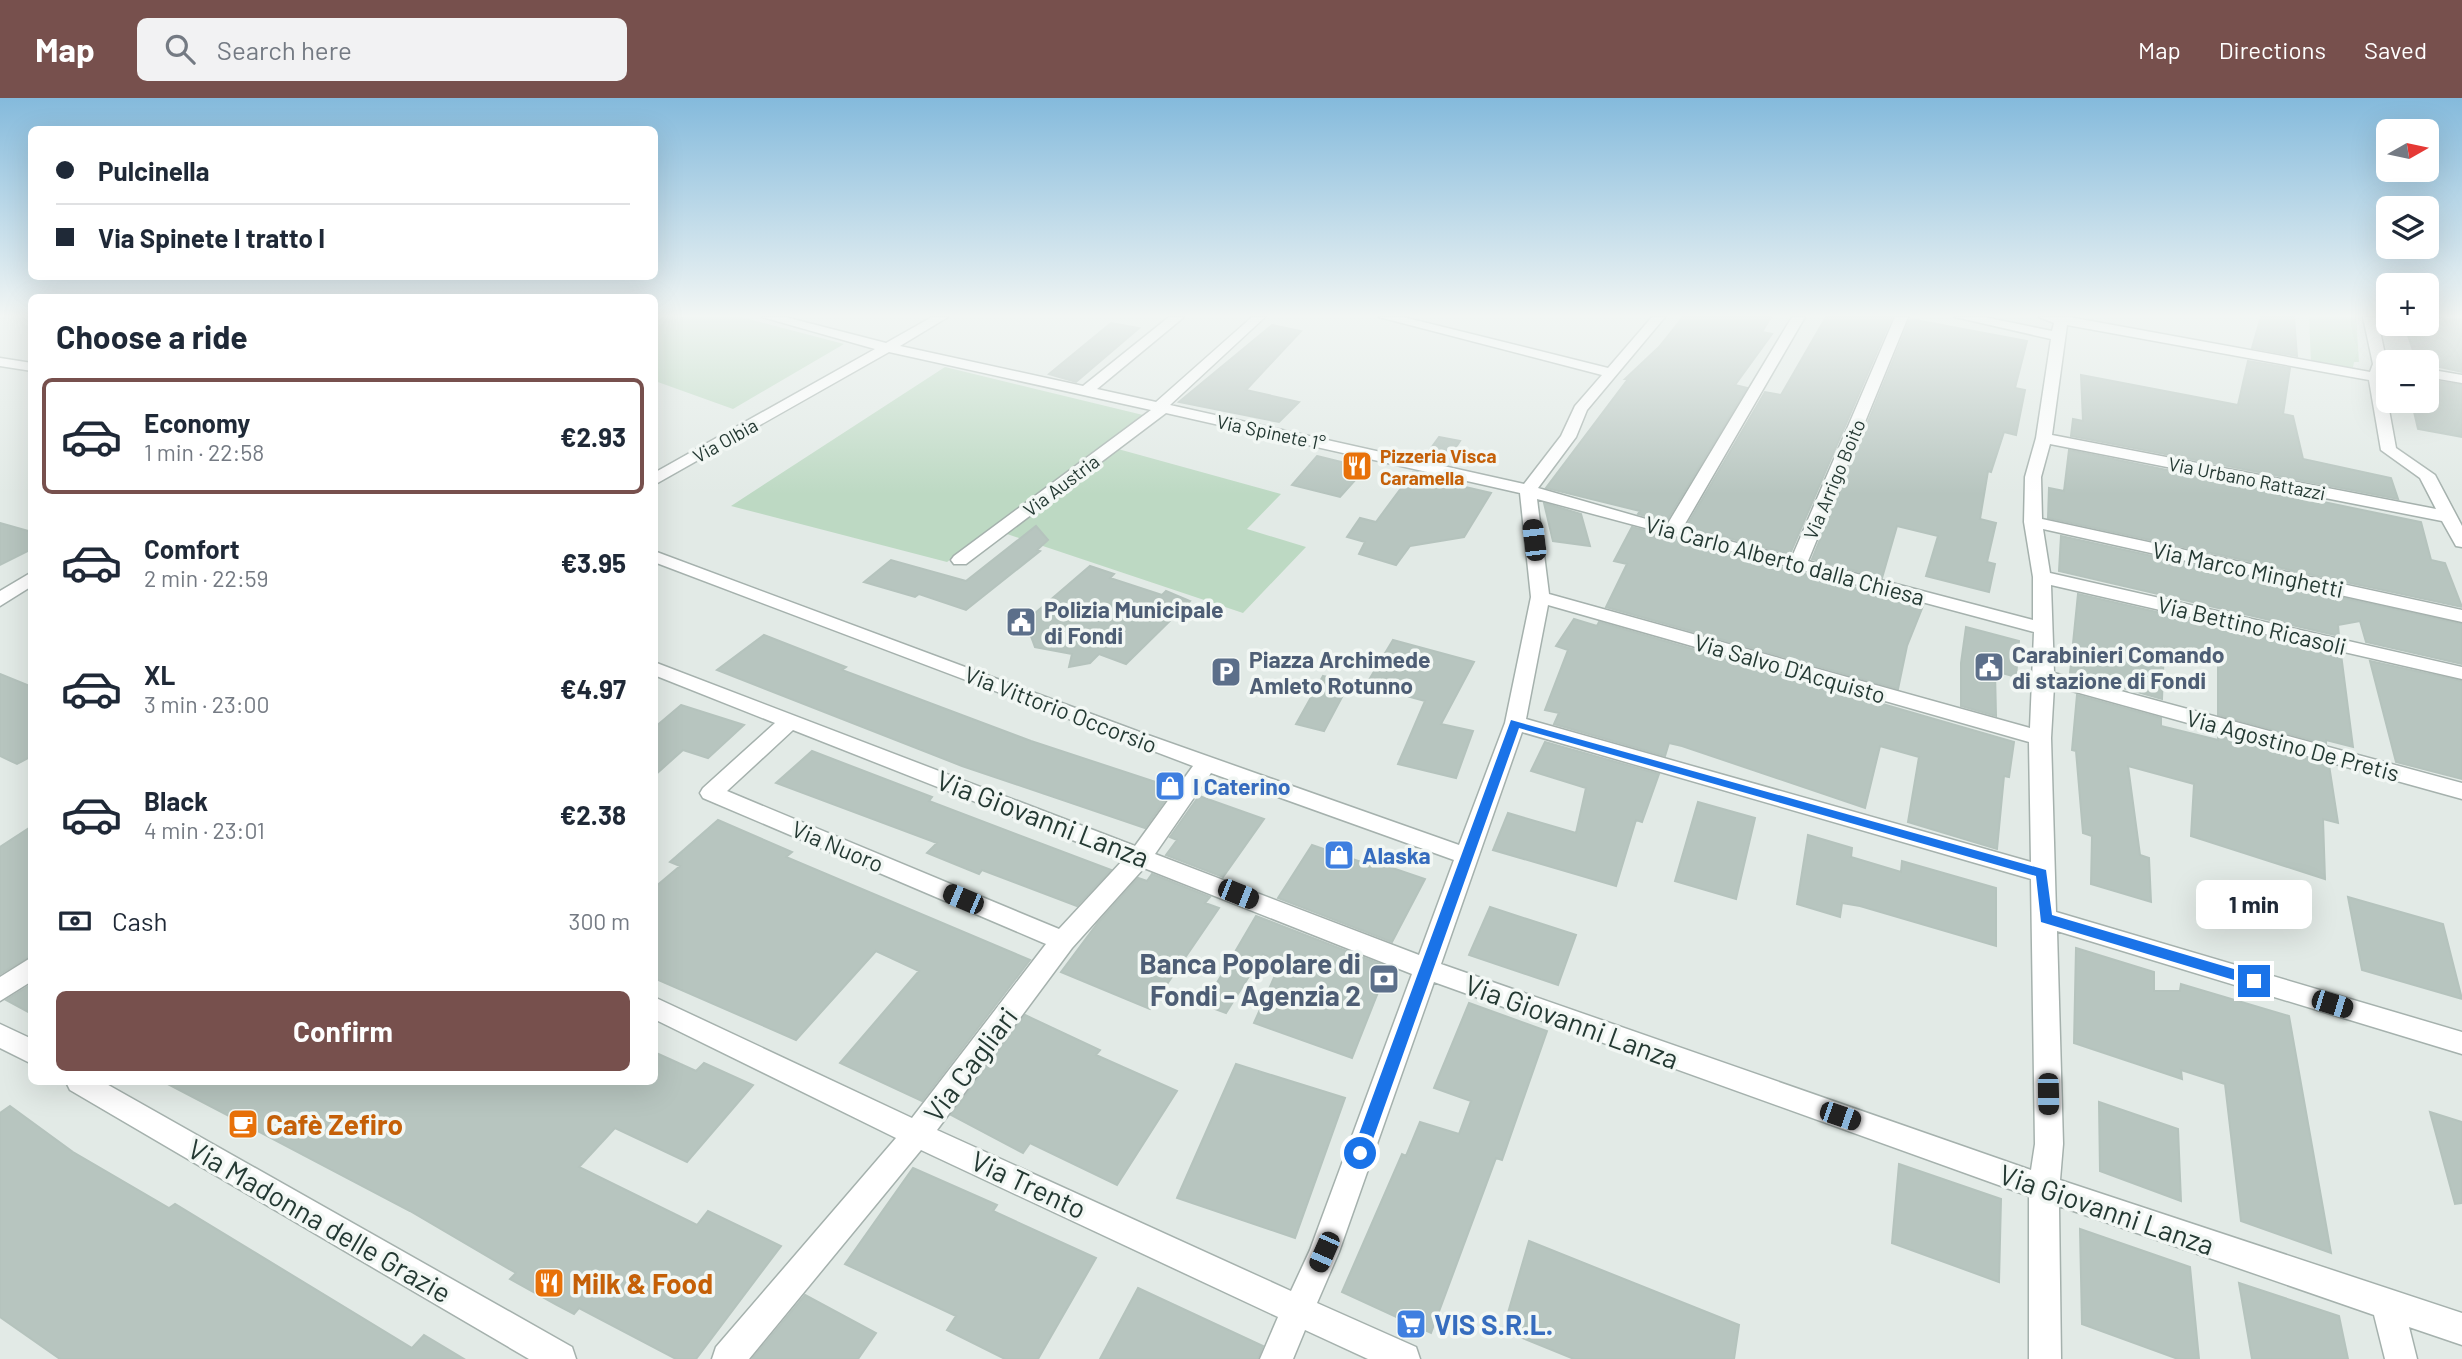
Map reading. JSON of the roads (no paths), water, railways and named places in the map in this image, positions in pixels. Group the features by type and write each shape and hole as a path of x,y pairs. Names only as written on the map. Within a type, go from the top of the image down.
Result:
{"street":[{"name":"Via Olbia","path":"658,478 839,376"},
{"name":"Via Spinete 1°","path":"1013,376 1528,490"},
{"path":"1085,392 1105,376"},
{"name":"Via Austria","path":"960,560 1163,409 1163,402 1193,376"},
{"path":"1276,1359 1324,1252 1516,723 1540,597 1528,490 1568,437 1580,409 1609,376"},
{"path":"1674,530 1764,376"},
{"name":"Via Arrigo Boito","path":"1798,563 1877,376"},
{"path":"2045,1359 2044,1188 2049,1144 2040,738 2044,677 2042,576 2033,522 2033,477 2044,438 2052,376"},
{"path":"2444,376 2462,379"},
{"path":"2386,413 2389,450 2427,475 2457,529"},
{"name":"Via Urbano Rattazzi","path":"2044,438 2457,529"},
{"name":"Via Carlo Alberto dalla Chiesa","path":"1528,490 1560,502 2042,628"},
{"name":"Via Marco Minghetti","path":"2033,522 2462,616"},
{"name":"Via Vittorio Occorsio","path":"658,558 1206,764 1469,857"},
{"name":"Via Bettino Ricasoli","path":"2042,576 2462,673"},
{"path":"0,600 28,581"},
{"name":"Via Salvo D'Acquisto","path":"1540,597 2040,738"},
{"name":"Via Giovanni Lanza","path":"658,670 1427,969 2044,1188 2462,1329"},
{"name":"Via Agostino De Pretis","path":"2044,677 2462,791"},
{"name":"Via Nuoro","path":"790,721 711,793 1063,941"},
{"path":"1516,723 2042,874"},
{"name":"Via Cagliari","path":"728,1359 917,1135 1063,941 1141,856 1206,764"},
{"path":"2045,918 2462,1043"},
{"path":"0,990 28,970"},
{"name":"Via Trento","path":"658,1009 917,1135 1404,1359"},
{"path":"0,1035 28,1051"},
{"name":"Via Madonna delle Grazie","path":"85,1085 560,1359"},
{"path":"2388,1305 2402,1359"}],"place":[{"name":"Pizzeria Visca Caramella","path":"1357,466"},
{"name":"Polizia Municipale di Fondi","path":"1021,622"},
{"name":"Carabinieri Comando di stazione di Fondi","path":"1989,667"},
{"name":"Piazza Archimede Amleto Rotunno","path":"1226,672"},
{"name":"I Caterino","path":"1170,786"},
{"name":"Alaska","path":"1339,855"},
{"name":"Banca Popolare di Fondi - Agenzia 2","path":"1384,979"},
{"name":"Cafè Zefiro","path":"243,1124"},
{"name":"Milk & Food","path":"549,1283"},
{"name":"VIS S.R.L.","path":"1411,1324"}]}
